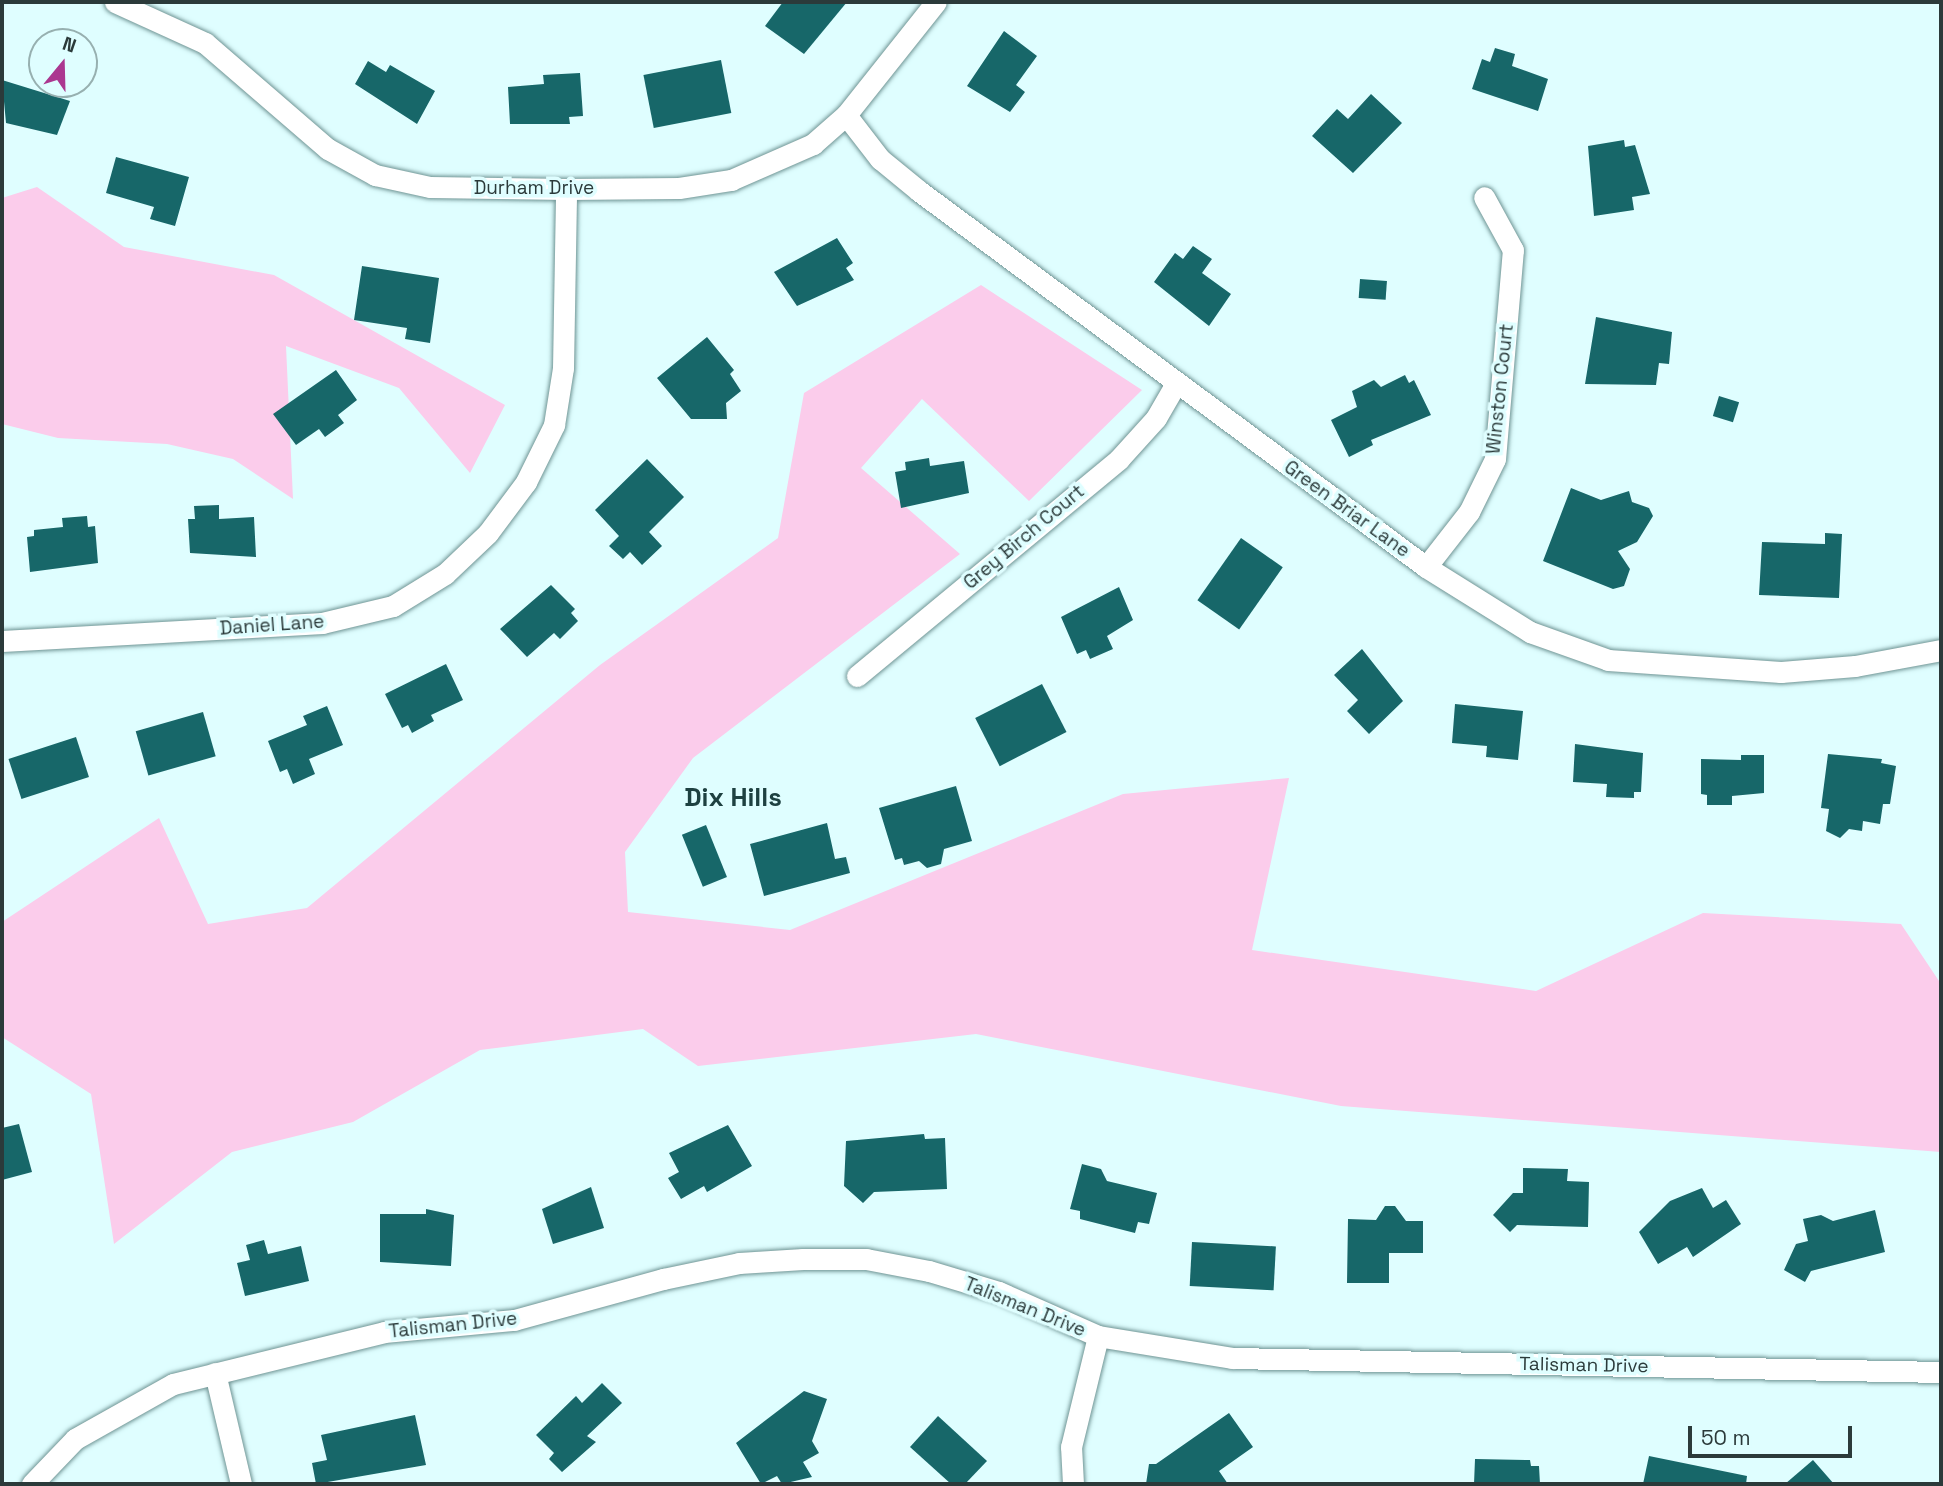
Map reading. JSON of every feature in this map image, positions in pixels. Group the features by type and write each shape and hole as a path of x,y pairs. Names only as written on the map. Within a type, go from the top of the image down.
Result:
{"street":[{"name":"Durham Drive","path":"116,2 205,43 328,149 375,174 430,187 566,189 678,188 731,180 813,145 846,115 936,2"},
{"name":"Green Briar Lane","path":"846,115 880,159 919,191 1426,567 1530,632 1608,660 1781,672 1855,666 1941,650"},
{"name":"Daniel Lane","path":"2,641 322,624 393,606 445,574 488,533 526,482 554,425 563,368 566,189"},
{"name":"Winston Court","path":"1426,567 1469,512 1495,459 1513,250 1485,197"},
{"name":"Grey Birch Court","path":"857,676 1119,458 1156,418 1176,384"},
{"name":"Talisman Drive","path":"32,1484 75,1439 130,1404 215,1373 384,1332 514,1320 739,1263 803,1259 866,1259 929,1271 999,1292 1098,1336 1232,1358 1941,1372"},
{"path":"1073,1484 1071,1447 1098,1336"},
{"path":"215,1373 241,1484"}],"shaded area":[{"path":"37,187 124,247 274,275 505,405 470,473 399,388 286,346 293,499 233,459 167,444 58,438 2,424 2,198"},
{"path":"981,285 1142,390 1029,501 922,399 861,468 960,554 693,758 625,852 628,912 790,930 1123,794 1289,778 1252,950 1536,991 1703,913 1901,924 1941,984 1941,1152 1341,1106 976,1034 698,1066 643,1029 480,1050 353,1122 232,1152 114,1244 91,1094 2,1037 2,922 159,818 208,924 307,908 600,665 778,538 804,393"}],"building":[{"path":"783,2 847,2 804,54 765,26"},
{"path":"1004,31 1037,56 1016,85 1025,92 1010,112 967,86"},
{"path":"1495,48 1515,54 1512,66 1548,79 1538,111 1472,89 1482,59 1490,62"},
{"path":"721,60 731,113 654,128 643,75"},
{"path":"368,61 386,72 390,65 435,91 417,124 355,84"},
{"path":"580,73 583,116 569,117 570,124 510,124 508,87 544,84 543,75"},
{"path":"2,80 28,88 28,98 60,98 70,101 57,135 6,123"},
{"path":"1371,94 1402,123 1353,173 1312,136 1337,109 1348,119"},
{"path":"1624,140 1625,147 1635,145 1650,194 1632,197 1634,210 1594,216 1588,146"},
{"path":"116,157 189,177 175,226 150,219 154,207 106,193"},
{"path":"837,238 853,263 846,268 854,280 797,306 774,272"},
{"path":"1193,246 1212,259 1202,273 1231,294 1209,326 1154,282 1175,253 1183,259"},
{"path":"362,266 439,278 430,343 405,339 407,328 354,320"},
{"path":"1360,279 1387,281 1386,300 1359,298"},
{"path":"1596,317 1672,332 1669,364 1659,363 1656,385 1585,384"},
{"path":"707,337 734,370 730,374 741,391 726,403 727,419 691,419 657,378"},
{"path":"336,370 357,400 338,415 344,423 325,437 319,429 296,445 273,414"},
{"path":"1405,375 1409,383 1414,380 1431,415 1371,440 1373,445 1349,457 1331,420 1357,407 1352,391 1374,380 1381,387"},
{"path":"1719,396 1739,402 1733,422 1713,416"},
{"path":"929,458 930,466 964,461 969,493 901,508 895,472 906,470 905,462"},
{"path":"647,459 684,497 649,532 662,546 642,565 630,552 623,559 609,546 619,536 595,510"},
{"path":"1571,488 1601,500 1629,491 1632,502 1649,508 1653,516 1637,542 1618,551 1630,569 1624,586 1613,589 1543,561"},
{"path":"219,505 219,519 254,517 256,557 190,553 188,519 195,519 194,506"},
{"path":"87,516 88,527 95,526 98,563 30,572 27,537 34,536 34,530 63,527 62,518"},
{"path":"1825,533 1842,534 1839,598 1759,595 1762,542 1825,544"},
{"path":"1241,538 1283,567 1239,630 1197,600"},
{"path":"551,585 575,609 571,613 578,621 560,639 554,633 527,657 500,629"},
{"path":"1119,587 1133,620 1107,636 1113,649 1090,659 1086,650 1077,654 1061,617"},
{"path":"1362,649 1403,701 1369,734 1347,711 1358,700 1334,675"},
{"path":"446,664 463,700 431,715 434,721 412,733 408,725 402,728 385,694"},
{"path":"1042,684 1067,732 1000,766 975,718"},
{"path":"1455,704 1523,711 1518,760 1486,757 1487,746 1452,743"},
{"path":"327,706 343,745 309,759 315,774 293,784 287,769 280,772 268,741 307,725 303,716"},
{"path":"203,712 216,756 148,776 136,731"},
{"path":"76,737 89,777 21,799 8,759"},
{"path":"1575,744 1643,753 1641,792 1634,792 1634,798 1606,797 1607,784 1573,782"},
{"path":"1828,754 1882,759 1881,763 1896,766 1890,804 1883,804 1880,824 1863,821 1862,831 1849,829 1840,838 1826,831 1829,809 1821,808"},
{"path":"1741,755 1764,755 1764,793 1732,796 1732,805 1707,805 1707,795 1701,794 1701,759 1741,760"},
{"path":"956,786 972,841 944,849 941,864 927,868 919,861 904,865 902,858 895,860 879,808"},
{"path":"827,823 835,859 846,857 850,873 764,896 750,844"},
{"path":"706,825 727,877 703,887 682,835"},
{"path":"19,1124 32,1172 2,1180 2,1128"},
{"path":"728,1125 752,1166 707,1192 704,1186 681,1199 668,1178 679,1172 669,1153"},
{"path":"924,1134 925,1139 945,1138 947,1189 874,1192 863,1203 844,1186 846,1141"},
{"path":"1082,1164 1101,1169 1107,1181 1157,1193 1149,1224 1138,1222 1135,1233 1080,1219 1080,1211 1070,1209"},
{"path":"1523,1168 1568,1169 1567,1181 1589,1182 1588,1227 1517,1225 1510,1232 1493,1215 1513,1193 1523,1193"},
{"path":"591,1187 604,1228 553,1244 542,1209"},
{"path":"1702,1188 1713,1208 1726,1200 1741,1224 1693,1257 1687,1247 1658,1264 1639,1232 1670,1201"},
{"path":"1385,1206 1395,1206 1406,1221 1423,1221 1423,1253 1389,1253 1389,1283 1347,1283 1348,1219 1376,1220"},
{"path":"426,1209 454,1215 451,1266 380,1262 380,1214 426,1214"},
{"path":"1875,1210 1885,1252 1811,1271 1805,1282 1784,1270 1796,1244 1808,1241 1803,1219 1821,1215 1833,1221"},
{"path":"264,1240 268,1254 301,1246 309,1281 245,1296 237,1263 250,1260 246,1245"},
{"path":"1192,1242 1276,1246 1274,1290 1190,1286"},
{"path":"602,1383 622,1403 587,1436 596,1442 562,1472 549,1459 554,1453 536,1435 576,1396 582,1403"},
{"path":"804,1391 827,1399 812,1441 819,1453 803,1462 812,1477 782,1484 777,1476 761,1484 736,1443"},
{"path":"1229,1413 1253,1447 1219,1471 1228,1484 1146,1484 1149,1464 1156,1464"},
{"path":"415,1415 426,1465 316,1484 312,1463 327,1460 321,1435"},
{"path":"938,1416 987,1461 965,1484 951,1484 910,1447"},
{"path":"1649,1456 1747,1476 1746,1484 1643,1484"},
{"path":"1475,1459 1530,1460 1531,1466 1539,1466 1540,1484 1474,1484"},
{"path":"1813,1460 1834,1484 1785,1484"}],"district":[{"name":"Dix Hills","path":"733,798"}]}
